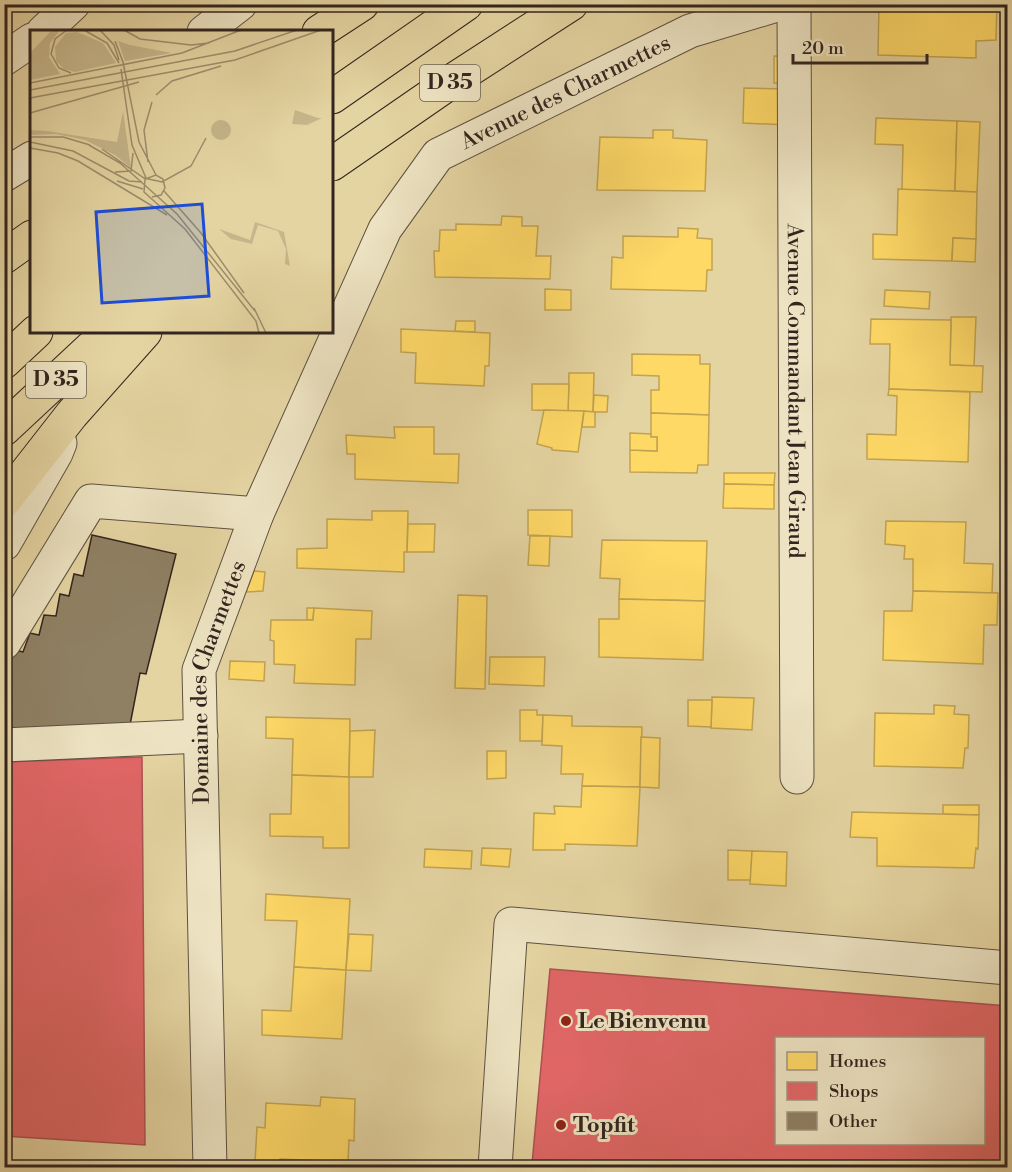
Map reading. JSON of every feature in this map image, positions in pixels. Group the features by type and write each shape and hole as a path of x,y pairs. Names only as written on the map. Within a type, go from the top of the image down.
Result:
{"main road":[{"path":"322,30 362,4"},
{"name":"D 35","path":"333,96 466,4"},
{"name":"D 35","path":"333,163 458,77 571,4"},
{"path":"4,257 30,238"},
{"name":"D 35","path":"4,362 35,333"},
{"name":"D 35","path":"4,429 107,333"},
{"path":"4,501 72,414 144,333"}],"street":[{"path":"45,30 73,4"},
{"path":"207,30 240,4"},
{"name":"Avenue des Charmettes","path":"385,229 438,155 690,31 780,4"},
{"name":"Avenue Commandant Jean Giraud","path":"794,4 797,777"},
{"path":"4,59 30,41"},
{"path":"4,175 30,159"},
{"name":"Domaine des Charmettes","path":"210,1167 199,670 257,514 385,229"},
{"path":"4,544 56,453 72,414"},
{"path":"4,644 91,501 257,514"},
{"path":"4,745 201,736"},
{"path":"495,1167 511,924 1008,968"}],"building: Homes":[{"path":"879,4 997,5 996,40 976,41 976,58 878,55"},
{"path":"774,56 790,57 790,83 774,83"},
{"path":"744,88 790,89 788,125 743,123"},
{"path":"876,118 957,121 955,191 902,190 903,145 875,144"},
{"path":"957,121 980,122 977,192 955,191"},
{"path":"653,130 673,130 673,138 707,140 705,191 597,190 600,137 653,138"},
{"path":"898,189 977,192 976,239 953,238 952,261 873,259 873,234 897,235"},
{"path":"502,216 522,217 522,226 538,226 536,256 551,256 550,279 435,277 434,251 439,251 440,230 456,230 456,224 501,225"},
{"path":"678,228 698,229 697,238 712,239 712,270 707,270 706,291 611,289 612,257 623,258 623,236 678,237"},
{"path":"953,238 976,239 975,262 952,261"},
{"path":"545,289 571,290 571,310 545,310"},
{"path":"885,290 930,292 929,309 884,306"},
{"path":"951,317 976,317 974,366 950,365"},
{"path":"871,319 951,320 950,365 983,366 982,392 889,389 890,344 870,344"},
{"path":"456,321 475,321 475,332 455,331"},
{"path":"401,329 490,333 489,366 485,366 484,386 415,383 416,353 401,352"},
{"path":"632,354 700,355 700,364 710,364 709,415 651,413 651,390 659,390 659,376 632,375"},
{"path":"569,373 594,373 593,412 568,411"},
{"path":"532,384 569,384 568,411 532,410"},
{"path":"889,389 970,392 968,462 867,459 867,434 896,435 897,396 888,395"},
{"path":"594,395 608,396 607,412 593,412"},
{"path":"544,410 584,411 578,452 552,450 552,448 537,444"},
{"path":"584,411 595,412 595,427 582,427"},
{"path":"651,413 709,415 708,465 698,465 697,473 630,472 630,450 657,451 657,437 651,437"},
{"path":"394,427 434,427 434,454 459,454 458,483 355,479 355,454 347,454 346,435 395,438"},
{"path":"630,433 651,434 651,437 657,437 657,451 630,450"},
{"path":"724,473 775,473 774,485 724,484"},
{"path":"724,484 774,485 774,509 723,508"},
{"path":"528,510 572,510 572,537 528,535"},
{"path":"372,511 408,511 404,572 297,568 297,549 327,548 327,519 372,520"},
{"path":"886,521 966,522 964,563 993,564 992,593 913,591 913,559 904,559 905,546 885,544"},
{"path":"408,524 435,524 434,552 407,552"},
{"path":"530,536 550,536 549,566 528,565"},
{"path":"602,540 707,541 705,601 619,599 620,579 600,578"},
{"path":"254,571 265,572 263,591 246,592"},
{"path":"913,591 998,593 997,625 984,625 983,664 883,660 884,611 912,611"},
{"path":"458,595 487,596 485,689 455,688"},
{"path":"619,599 705,601 703,660 599,657 599,619 619,619"},
{"path":"307,608 314,608 313,620 307,620"},
{"path":"314,608 372,611 371,639 356,639 355,685 294,683 295,665 274,664 274,641 270,640 271,620 313,620"},
{"path":"490,657 545,657 544,686 489,684"},
{"path":"230,661 265,662 264,681 229,679"},
{"path":"712,697 754,698 752,730 711,728"},
{"path":"688,700 712,700 711,727 688,726"},
{"path":"934,705 955,706 954,714 969,715 968,748 965,748 963,768 874,766 875,713 934,714"},
{"path":"520,710 537,710 537,715 543,715 542,741 520,741"},
{"path":"543,715 572,716 572,726 642,727 640,787 582,786 583,774 561,774 562,746 542,745"},
{"path":"266,717 350,719 349,777 292,775 293,739 266,738"},
{"path":"375,730 373,777 349,777 350,731"},
{"path":"641,737 660,738 659,788 640,787"},
{"path":"487,751 506,751 506,778 487,779"},
{"path":"292,775 349,777 349,848 323,848 323,837 270,836 270,814 291,814"},
{"path":"582,786 640,787 637,846 565,844 565,850 533,850 534,813 555,814 554,806 581,807"},
{"path":"943,805 979,805 979,815 943,814"},
{"path":"852,812 979,815 978,849 976,848 974,868 877,866 877,838 850,837"},
{"path":"482,848 511,849 509,867 481,865"},
{"path":"425,849 472,851 471,869 424,867"},
{"path":"728,850 752,851 751,880 728,880"},
{"path":"752,851 787,852 786,886 750,884"},
{"path":"266,894 350,899 346,970 294,967 297,921 265,920"},
{"path":"349,934 373,935 371,971 346,970"},
{"path":"294,967 346,970 342,1039 262,1035 262,1010 291,1011"},
{"path":"321,1097 355,1099 354,1141 349,1140 348,1162 280,1159 279,1168 244,1168 244,1162 255,1162 257,1127 265,1128 266,1103 320,1106"}],"building: Shops":[{"path":"142,757 145,1145 4,1136 4,762"},
{"path":"550,969 1008,1006 1008,1103 1002,1168 569,1168 532,1164"}],"building: Other":[{"path":"92,535 176,554 146,674 140,673 130,725 4,729 4,675 7,675 14,650 23,652 30,633 39,635 44,615 56,616 60,594 69,596 74,574 83,576"}],"place":[{"name":"Le Bienvenu","path":"566,1021"},
{"name":"Topfit","path":"561,1125"}]}
